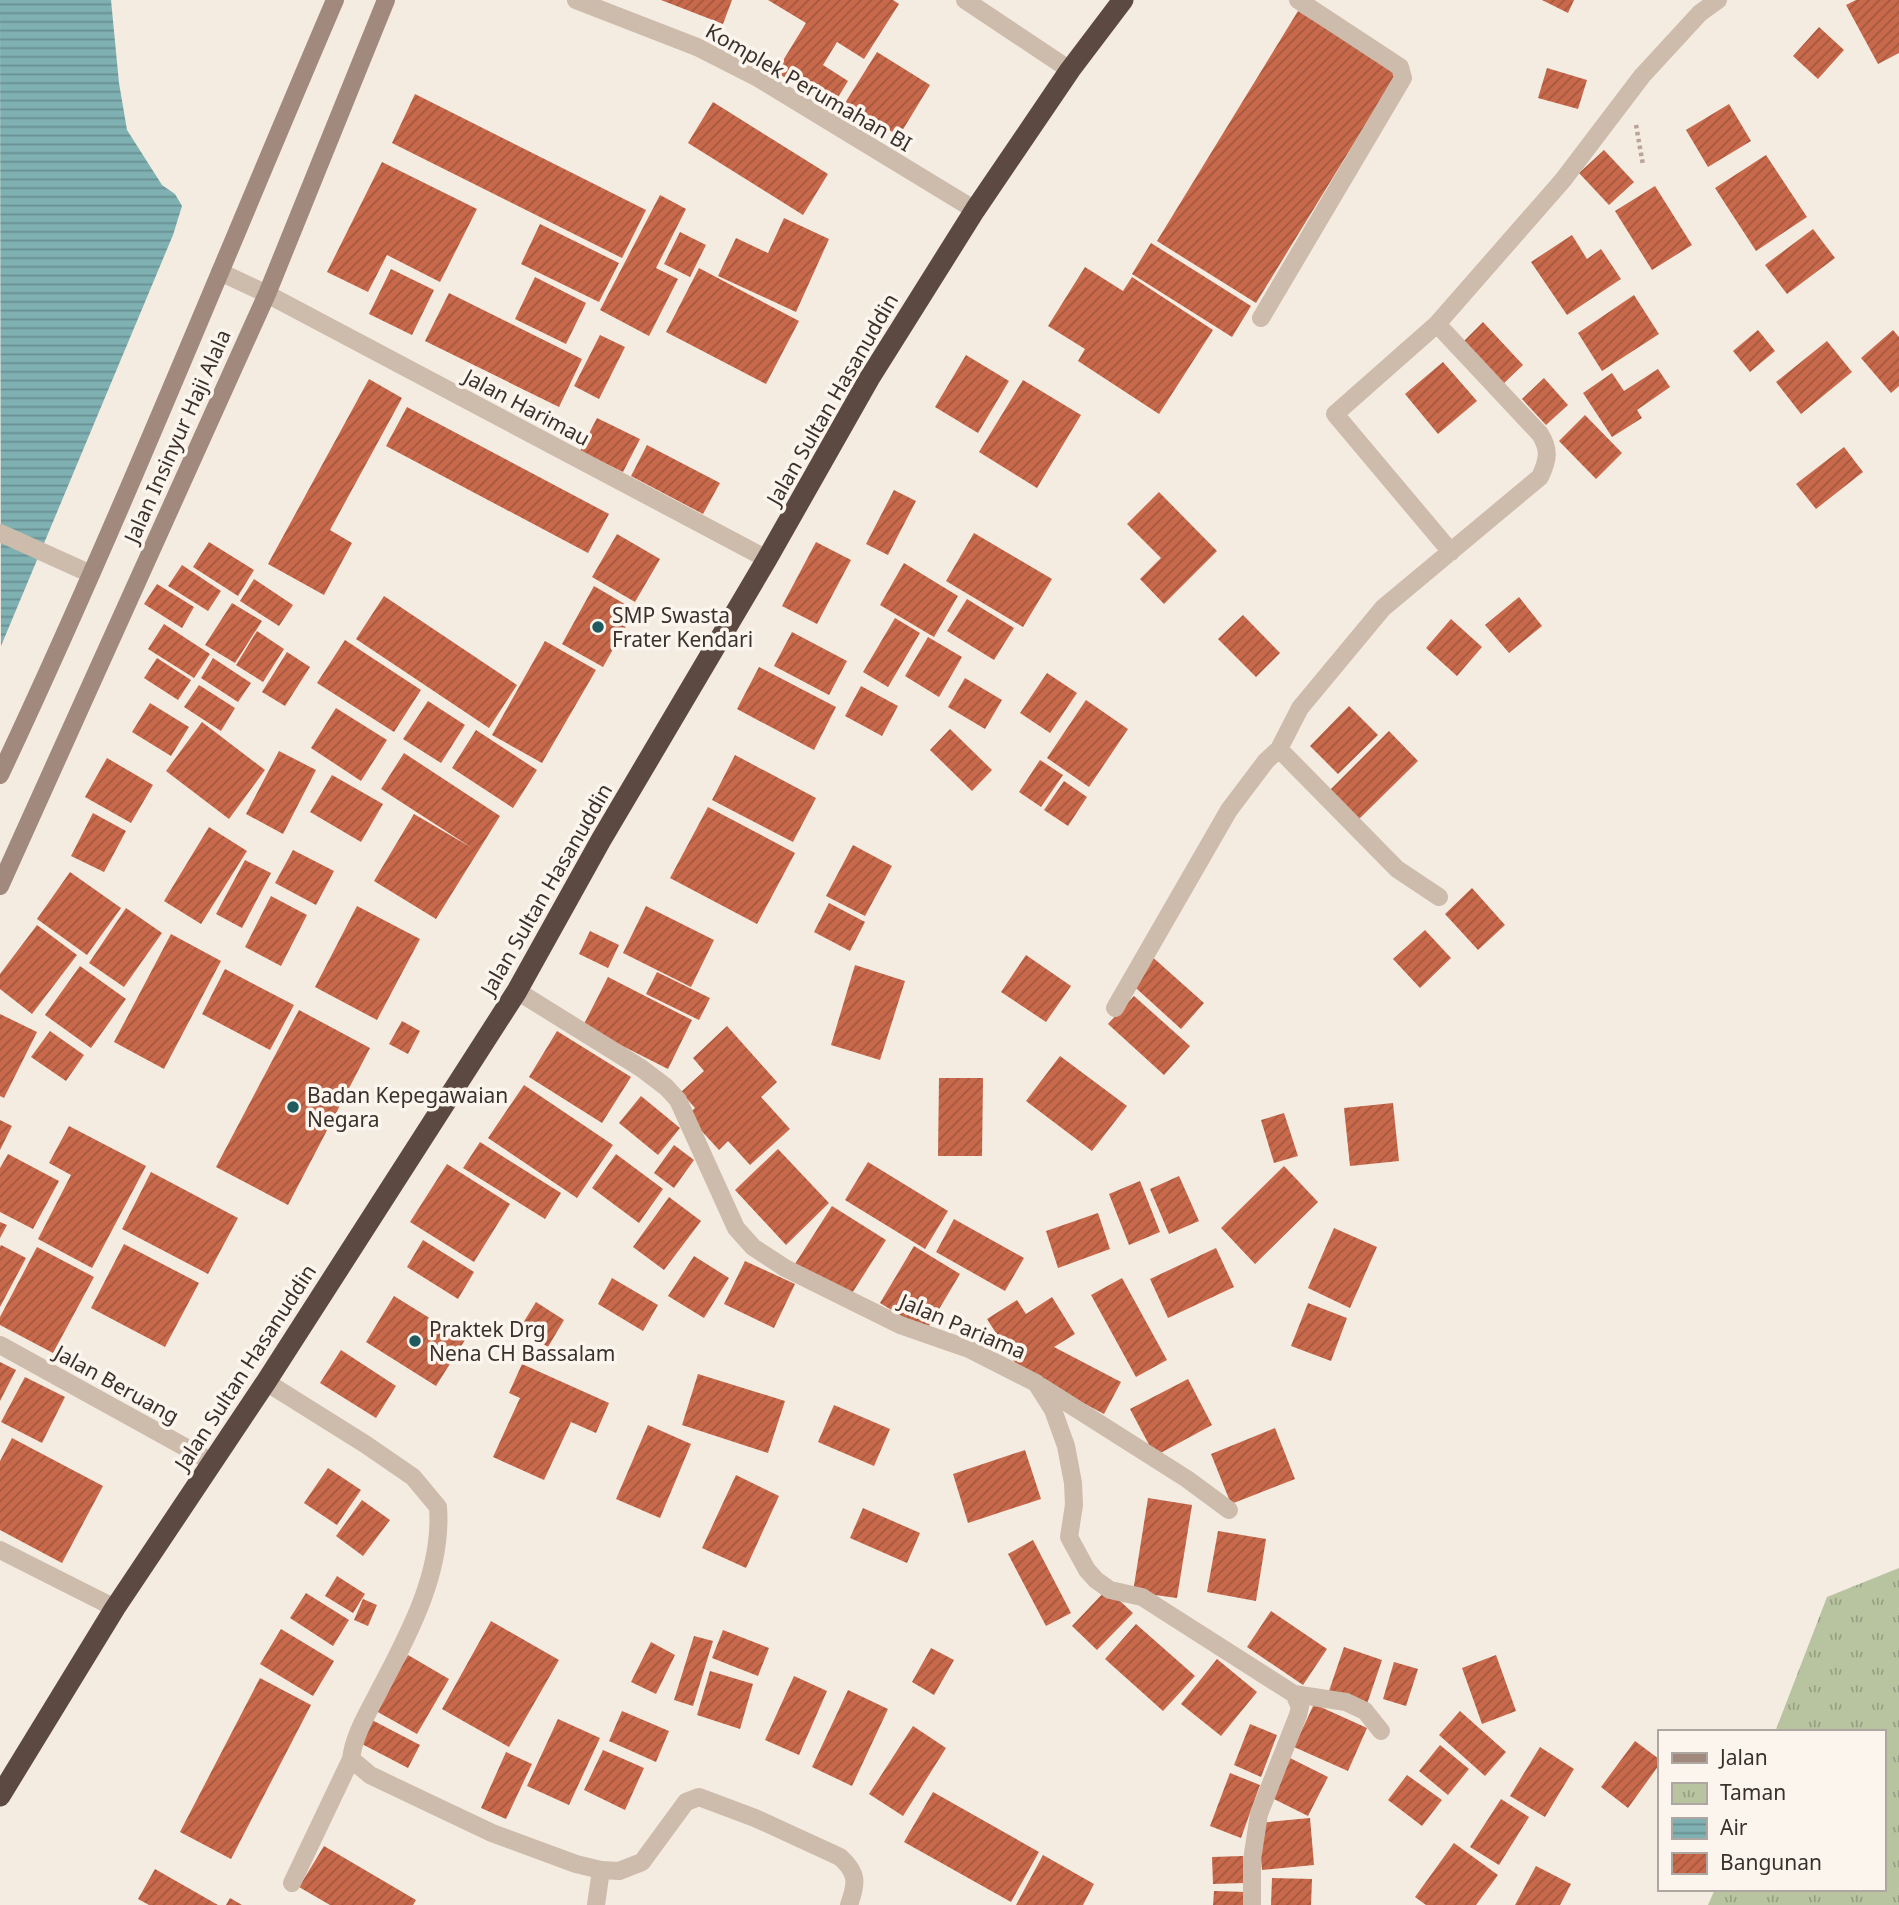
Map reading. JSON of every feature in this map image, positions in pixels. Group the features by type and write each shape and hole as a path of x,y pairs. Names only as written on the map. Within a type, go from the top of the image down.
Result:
{"highway":[{"name":"Jalan Sultan Hasanuddin","path":"0,1796 116,1608 266,1382 517,991 601,839 767,559 869,379 975,210 1070,70 1123,0"}],"main road":[{"name":"Jalan Insinyur Haji Alala","path":"0,775 91,574 335,0"},
{"name":"Jalan Insinyur Haji Alala","path":"0,886 267,294 386,0"}],"street":[{"name":"Komplek Perumahan BI","path":"576,0 697,47 746,72 975,210"},
{"path":"965,0 1070,70"},
{"path":"1261,318 1403,78 1401,67 1298,0"},
{"path":"1451,552 1335,414 1437,324 1563,180 1642,76 1700,13 1718,0"},
{"name":"Jalan Harimau","path":"220,272 267,294 767,559"},
{"path":"1115,1008 1229,810 1266,761 1279,749 1300,708 1383,608 1540,477 1548,455 1540,434 1437,324"},
{"path":"0,533 91,574"},
{"path":"1279,749 1397,869 1439,897"},
{"name":"Jalan Pariama","path":"517,991 641,1068 678,1100 736,1228 752,1247 785,1268 900,1325 969,1349 1036,1383 1053,1410 1066,1446 1074,1505 1069,1537 1087,1570 1110,1590 1142,1597 1294,1694"},
{"name":"Jalan Beruang","path":"0,1345 212,1462"},
{"path":"266,1382 413,1477 438,1507 438,1539 430,1580 398,1656 356,1739 351,1759 292,1883"},
{"path":"1036,1383 1187,1479 1229,1510"},
{"path":"0,1550 116,1608"},
{"path":"1294,1694 1346,1702 1365,1712 1381,1731"},
{"path":"1252,1905 1254,1836 1267,1791 1298,1715 1300,1707 1294,1694"},
{"path":"351,1759 370,1775 492,1833 576,1864 601,1870 619,1871 642,1862 686,1802 699,1797 755,1818 840,1857 850,1865 855,1881 849,1905"},
{"path":"596,1905 601,1870"}],"green space":[{"path":"1899,1568 1899,1905 1708,1905 1714,1891 1885,1891 1885,1730 1776,1730 1827,1597"}],"water":[{"path":"0,0 111,0 119,83 127,130 162,185 175,194 182,206 173,235 1,646"}],"building":[{"path":"661,0 732,0 723,24"},
{"path":"768,0 893,0 899,4 864,59 837,42 823,65 848,81 832,107 776,72 806,23"},
{"path":"1542,0 1574,0 1568,13"},
{"path":"1856,0 1899,0 1899,53 1878,64 1846,5"},
{"path":"1298,11 1397,73 1256,303 1157,241"},
{"path":"1819,27 1844,50 1818,79 1793,56"},
{"path":"877,52 930,85 899,136 845,103"},
{"path":"1547,68 1587,80 1578,109 1538,98"},
{"path":"415,94 646,210 622,258 392,143"},
{"path":"713,102 828,174 803,215 688,143"},
{"path":"1729,104 1751,141 1708,167 1686,130"},
{"path":"1604,150 1634,182 1609,205 1579,173"},
{"path":"1766,155 1807,217 1756,251 1715,188"},
{"path":"382,162 477,209 440,282 387,255 368,292 327,272"},
{"path":"1655,186 1692,245 1652,270 1615,211"},
{"path":"660,195 686,209 656,268 678,279 649,336 600,310"},
{"path":"784,218 829,239 796,312 718,276 736,238 768,253"},
{"path":"540,224 619,263 599,302 521,264"},
{"path":"1813,229 1835,258 1787,294 1765,265"},
{"path":"680,232 706,245 690,277 664,264"},
{"path":"1572,235 1587,259 1601,249 1621,279 1567,315 1531,262"},
{"path":"1151,243 1251,306 1232,337 1132,274"},
{"path":"1085,267 1123,291 1132,277 1213,330 1159,414 1078,361 1085,349 1048,326"},
{"path":"699,268 799,321 766,384 666,332"},
{"path":"391,269 434,290 412,335 369,314"},
{"path":"535,277 586,303 566,344 515,319"},
{"path":"449,293 582,359 559,407 425,341"},
{"path":"1634,295 1659,334 1602,371 1578,333"},
{"path":"1483,322 1523,365 1501,386 1462,343"},
{"path":"1758,330 1775,351 1750,372 1733,351"},
{"path":"1893,330 1899,337 1899,386 1891,393 1861,358"},
{"path":"600,335 625,347 599,399 574,386"},
{"path":"1827,341 1852,372 1801,414 1776,382"},
{"path":"966,355 1009,381 978,433 935,407"},
{"path":"1443,362 1477,401 1438,434 1405,394"},
{"path":"1658,369 1670,387 1637,410 1642,418 1612,437 1583,393 1612,373 1624,391"},
{"path":"1544,378 1568,405 1546,425 1522,399"},
{"path":"369,379 402,398 330,530 352,543 324,595 268,564"},
{"path":"1023,380 1081,415 1037,488 979,452"},
{"path":"407,407 609,514 588,553 386,446"},
{"path":"1585,415 1622,453 1596,479 1559,441"},
{"path":"597,418 640,439 623,472 580,451"},
{"path":"647,445 720,483 703,514 631,476"},
{"path":"1844,447 1863,472 1816,509 1796,484"},
{"path":"894,490 916,501 888,555 866,544"},
{"path":"1159,492 1217,551 1164,604 1140,579 1161,558 1127,524"},
{"path":"974,533 1052,579 1023,627 946,581"},
{"path":"617,534 660,559 635,602 592,577"},
{"path":"209,542 254,570 238,596 193,567"},
{"path":"816,542 851,560 817,624 782,606"},
{"path":"904,563 958,596 934,637 880,605"},
{"path":"182,565 221,591 208,611 168,586"},
{"path":"254,579 293,605 279,626 240,601"},
{"path":"157,584 194,607 182,628 144,604"},
{"name":"SMP Swasta Frater Kendari","path":"594,586 635,610 603,667 562,644"},
{"path":"384,596 517,685 489,728 356,639"},
{"path":"1519,597 1542,626 1509,653 1485,625"},
{"path":"967,599 1014,628 994,660 947,631"},
{"path":"232,603 262,621 235,663 205,645"},
{"path":"1243,615 1280,653 1256,677 1218,639"},
{"path":"895,618 920,633 888,687 863,672"},
{"path":"1451,619 1482,647 1457,676 1426,648"},
{"path":"164,624 210,654 194,678 148,649"},
{"path":"257,631 284,649 263,682 236,665"},
{"path":"792,632 847,661 829,695 774,666"},
{"path":"928,637 962,657 939,697 905,676"},
{"path":"345,640 421,690 394,732 317,683"},
{"path":"545,641 596,670 542,763 492,735"},
{"path":"287,652 310,667 285,706 262,692"},
{"path":"157,658 191,680 178,700 144,678"},
{"path":"213,658 251,683 238,702 201,678"},
{"path":"759,667 836,707 814,750 737,709"},
{"path":"1047,673 1077,693 1050,733 1020,713"},
{"path":"965,678 1002,700 985,729 948,707"},
{"path":"199,685 235,708 221,731 184,707"},
{"path":"861,686 898,706 882,736 845,716"},
{"path":"1086,700 1128,729 1089,787 1047,758"},
{"path":"428,701 465,725 441,763 403,739"},
{"path":"150,703 189,727 171,756 132,732"},
{"path":"1349,706 1378,735 1338,774 1310,746"},
{"path":"336,708 387,740 361,781 311,748"},
{"path":"202,722 265,770 229,819 166,771"},
{"path":"950,729 992,770 972,791 930,750"},
{"path":"476,730 537,770 513,808 452,768"},
{"path":"1389,731 1418,761 1357,821 1328,792"},
{"path":"279,751 316,770 283,834 246,814"},
{"path":"404,753 500,816 436,919 374,881 414,814 472,848 381,789"},
{"path":"735,755 816,798 793,842 712,800"},
{"path":"107,758 153,785 131,823 85,797"},
{"path":"1040,760 1063,775 1041,807 1019,792"},
{"path":"332,775 383,804 361,842 310,812"},
{"path":"1064,781 1087,797 1068,826 1044,810"},
{"path":"708,807 795,853 757,924 670,878"},
{"path":"93,813 126,831 104,872 71,856"},
{"path":"209,827 247,851 201,924 164,901"},
{"path":"853,845 892,866 865,916 826,896"},
{"path":"293,850 334,871 316,905 275,883"},
{"path":"245,860 271,873 242,928 216,914"},
{"path":"70,872 121,908 87,955 37,919"},
{"path":"1472,888 1505,925 1478,950 1445,914"},
{"path":"271,896 307,915 281,966 245,947"},
{"path":"829,903 865,922 850,951 814,932"},
{"path":"357,906 420,939 377,1020 315,987"},
{"path":"646,906 714,940 691,987 623,953"},
{"path":"126,908 162,933 124,987 89,963"},
{"path":"37,925 77,955 32,1014 0,989 0,974"},
{"path":"1425,930 1451,958 1420,988 1393,959"},
{"path":"590,931 619,945 608,968 579,954"},
{"path":"171,934 221,961 164,1069 114,1042"},
{"path":"1149,954 1204,1003 1181,1029 1126,979"},
{"path":"1026,955 1071,986 1046,1022 1001,992"},
{"path":"855,965 905,981 880,1060 831,1045"},
{"path":"80,966 126,999 91,1048 45,1015"},
{"path":"225,969 294,1005 270,1050 202,1014"},
{"path":"657,972 710,998 699,1020 646,994"},
{"path":"608,977 692,1020 668,1069 583,1026"},
{"path":"1134,996 1190,1046 1164,1075 1108,1024"},
{"name":"Badan Kepegawaian Negara","path":"299,1010 370,1048 288,1205 216,1167"},
{"path":"0,1014 37,1032 4,1098 0,1096"},
{"path":"402,1021 420,1031 408,1054 389,1044"},
{"path":"727,1026 777,1082 761,1097 790,1129 750,1165 728,1141 719,1150 687,1115 695,1108 681,1092 704,1071 693,1058"},
{"path":"50,1031 84,1055 66,1081 31,1057"},
{"path":"557,1031 631,1077 602,1123 529,1077"},
{"path":"1060,1056 1127,1106 1092,1151 1026,1101"},
{"path":"939,1078 983,1078 982,1156 938,1156"},
{"path":"524,1085 613,1145 577,1198 488,1138"},
{"path":"641,1096 680,1128 658,1155 619,1123"},
{"path":"1393,1103 1399,1161 1350,1166 1344,1108"},
{"path":"1284,1113 1298,1156 1274,1163 1261,1120"},
{"path":"0,1120 12,1126 0,1150"},
{"path":"69,1126 146,1166 92,1268 38,1239 71,1175 49,1163"},
{"path":"480,1142 561,1193 545,1219 463,1168"},
{"path":"674,1145 694,1160 674,1188 654,1173"},
{"path":"778,1149 829,1203 786,1245 735,1190"},
{"path":"8,1154 59,1181 33,1229 0,1212 0,1168"},
{"path":"616,1154 663,1189 639,1223 592,1188"},
{"path":"868,1162 948,1211 925,1249 845,1200"},
{"path":"447,1164 510,1204 474,1262 410,1222"},
{"path":"1284,1166 1318,1202 1255,1264 1221,1228"},
{"path":"151,1172 238,1218 208,1274 122,1229"},
{"path":"1179,1176 1199,1221 1169,1234 1150,1189"},
{"path":"1140,1181 1160,1232 1129,1245 1109,1194"},
{"path":"669,1197 701,1221 664,1270 633,1247"},
{"path":"832,1206 886,1240 849,1298 795,1264"},
{"path":"1098,1213 1110,1249 1058,1268 1046,1231"},
{"path":"954,1219 1024,1258 1005,1291 936,1252"},
{"path":"0,1222 7,1225 0,1238"},
{"path":"1334,1228 1377,1247 1350,1308 1308,1288"},
{"path":"423,1240 474,1272 458,1299 407,1267"},
{"path":"124,1244 199,1283 165,1347 91,1308"},
{"path":"1,1245 26,1258 0,1307 0,1247"},
{"path":"914,1246 960,1274 926,1331 880,1303"},
{"path":"37,1247 94,1277 53,1353 0,1325 0,1317"},
{"path":"1216,1248 1234,1287 1168,1318 1150,1279"},
{"path":"694,1256 729,1278 704,1318 668,1296"},
{"path":"745,1261 795,1284 774,1328 724,1304"},
{"path":"612,1278 658,1305 643,1331 598,1304"},
{"path":"1122,1278 1167,1360 1136,1377 1091,1295"},
{"name":"Praktek Drg Nena CH Bassalam","path":"394,1296 465,1340 436,1386 366,1342"},
{"path":"1052,1297 1075,1334 1054,1347 1121,1382 1104,1414 1019,1369 987,1319 1017,1300 1026,1314"},
{"path":"536,1302 564,1320 548,1347 520,1328"},
{"path":"1308,1303 1347,1318 1331,1361 1291,1346"},
{"path":"341,1350 396,1386 376,1418 320,1383"},
{"path":"0,1362 16,1370 0,1401"},
{"path":"522,1364 609,1403 596,1433 571,1422 544,1480 493,1457 520,1398 509,1393"},
{"path":"698,1374 785,1401 768,1453 682,1425"},
{"path":"25,1377 65,1397 42,1443 1,1422"},
{"path":"1188,1379 1212,1425 1155,1456 1130,1409"},
{"path":"834,1405 890,1429 874,1466 818,1442"},
{"path":"648,1425 691,1444 660,1518 616,1499"},
{"path":"1275,1428 1295,1479 1231,1504 1211,1454"},
{"path":"12,1438 103,1486 62,1563 0,1530 0,1461"},
{"path":"1025,1450 1041,1499 968,1523 953,1474"},
{"path":"328,1468 361,1490 337,1525 304,1503"},
{"path":"736,1475 779,1496 746,1568 702,1548"},
{"path":"1148,1498 1192,1505 1177,1598 1133,1592"},
{"path":"362,1500 390,1520 363,1556 336,1536"},
{"path":"863,1508 920,1533 907,1563 850,1538"},
{"path":"1218,1531 1266,1539 1256,1601 1207,1592"},
{"path":"1033,1540 1071,1613 1046,1626 1008,1554"},
{"path":"337,1576 365,1594 353,1613 325,1596"},
{"path":"1107,1589 1133,1613 1097,1650 1072,1626"},
{"path":"306,1593 349,1620 333,1646 290,1618"},
{"path":"363,1599 377,1605 368,1626 354,1620"},
{"path":"1271,1611 1327,1649 1303,1685 1247,1647"},
{"path":"491,1621 559,1660 509,1747 442,1709"},
{"path":"1136,1624 1195,1676 1163,1711 1105,1659"},
{"path":"281,1629 334,1661 313,1696 260,1664"},
{"path":"723,1630 769,1648 758,1676 712,1658"},
{"path":"694,1636 713,1641 693,1706 674,1700"},
{"path":"651,1642 675,1655 656,1694 631,1682"},
{"path":"1344,1647 1382,1660 1367,1704 1329,1691"},
{"path":"931,1648 954,1660 934,1695 912,1682"},
{"path":"408,1655 449,1679 417,1734 376,1711"},
{"path":"1496,1655 1516,1711 1482,1724 1462,1668"},
{"path":"1217,1659 1257,1692 1221,1736 1181,1704"},
{"path":"1394,1662 1418,1669 1406,1706 1383,1699"},
{"path":"710,1671 753,1684 740,1729 697,1715"},
{"path":"794,1676 827,1691 799,1755 765,1740"},
{"path":"260,1678 311,1705 231,1859 180,1832"},
{"path":"848,1690 888,1709 852,1786 812,1767"},
{"path":"1314,1704 1367,1728 1348,1771 1294,1747"},
{"path":"622,1711 669,1731 656,1762 609,1741"},
{"path":"1460,1711 1506,1752 1485,1776 1439,1735"},
{"path":"558,1719 600,1738 569,1805 527,1786"},
{"path":"372,1720 420,1745 408,1768 360,1743"},
{"path":"1250,1724 1277,1735 1261,1777 1234,1765"},
{"path":"913,1726 946,1748 903,1816 869,1794"},
{"path":"1635,1741 1658,1758 1658,1766 1628,1808 1601,1787"},
{"path":"1440,1745 1469,1769 1448,1795 1419,1771"},
{"path":"1540,1747 1574,1769 1545,1817 1510,1796"},
{"path":"603,1750 644,1768 625,1810 584,1790"},
{"path":"506,1752 532,1764 506,1819 481,1808"},
{"path":"1288,1757 1328,1777 1308,1816 1268,1796"},
{"path":"1230,1773 1260,1785 1241,1838 1210,1826"},
{"path":"1407,1775 1442,1800 1422,1826 1388,1800"},
{"path":"933,1792 1039,1852 1011,1902 904,1842"},
{"path":"1501,1799 1529,1817 1499,1865 1470,1847"},
{"path":"1310,1818 1314,1865 1262,1870 1258,1823"},
{"path":"1454,1843 1498,1875 1476,1905 1426,1905 1415,1897"},
{"path":"324,1846 416,1900 413,1905 330,1905 299,1887"},
{"path":"1043,1855 1094,1884 1083,1905 1016,1905"},
{"path":"1243,1856 1245,1883 1213,1884 1212,1857"},
{"path":"1536,1866 1571,1884 1560,1905 1515,1905"},
{"path":"155,1869 218,1905 149,1905 138,1899"},
{"path":"1272,1878 1312,1879 1311,1905 1271,1905"},
{"path":"1214,1891 1247,1892 1247,1905 1213,1905"},
{"path":"230,1898 242,1905 226,1905"}],"place":[{"name":"SMP Swasta Frater Kendari","path":"598,627"},
{"name":"Badan Kepegawaian Negara","path":"293,1107"},
{"name":"Praktek Drg Nena CH Bassalam","path":"415,1341"}]}
